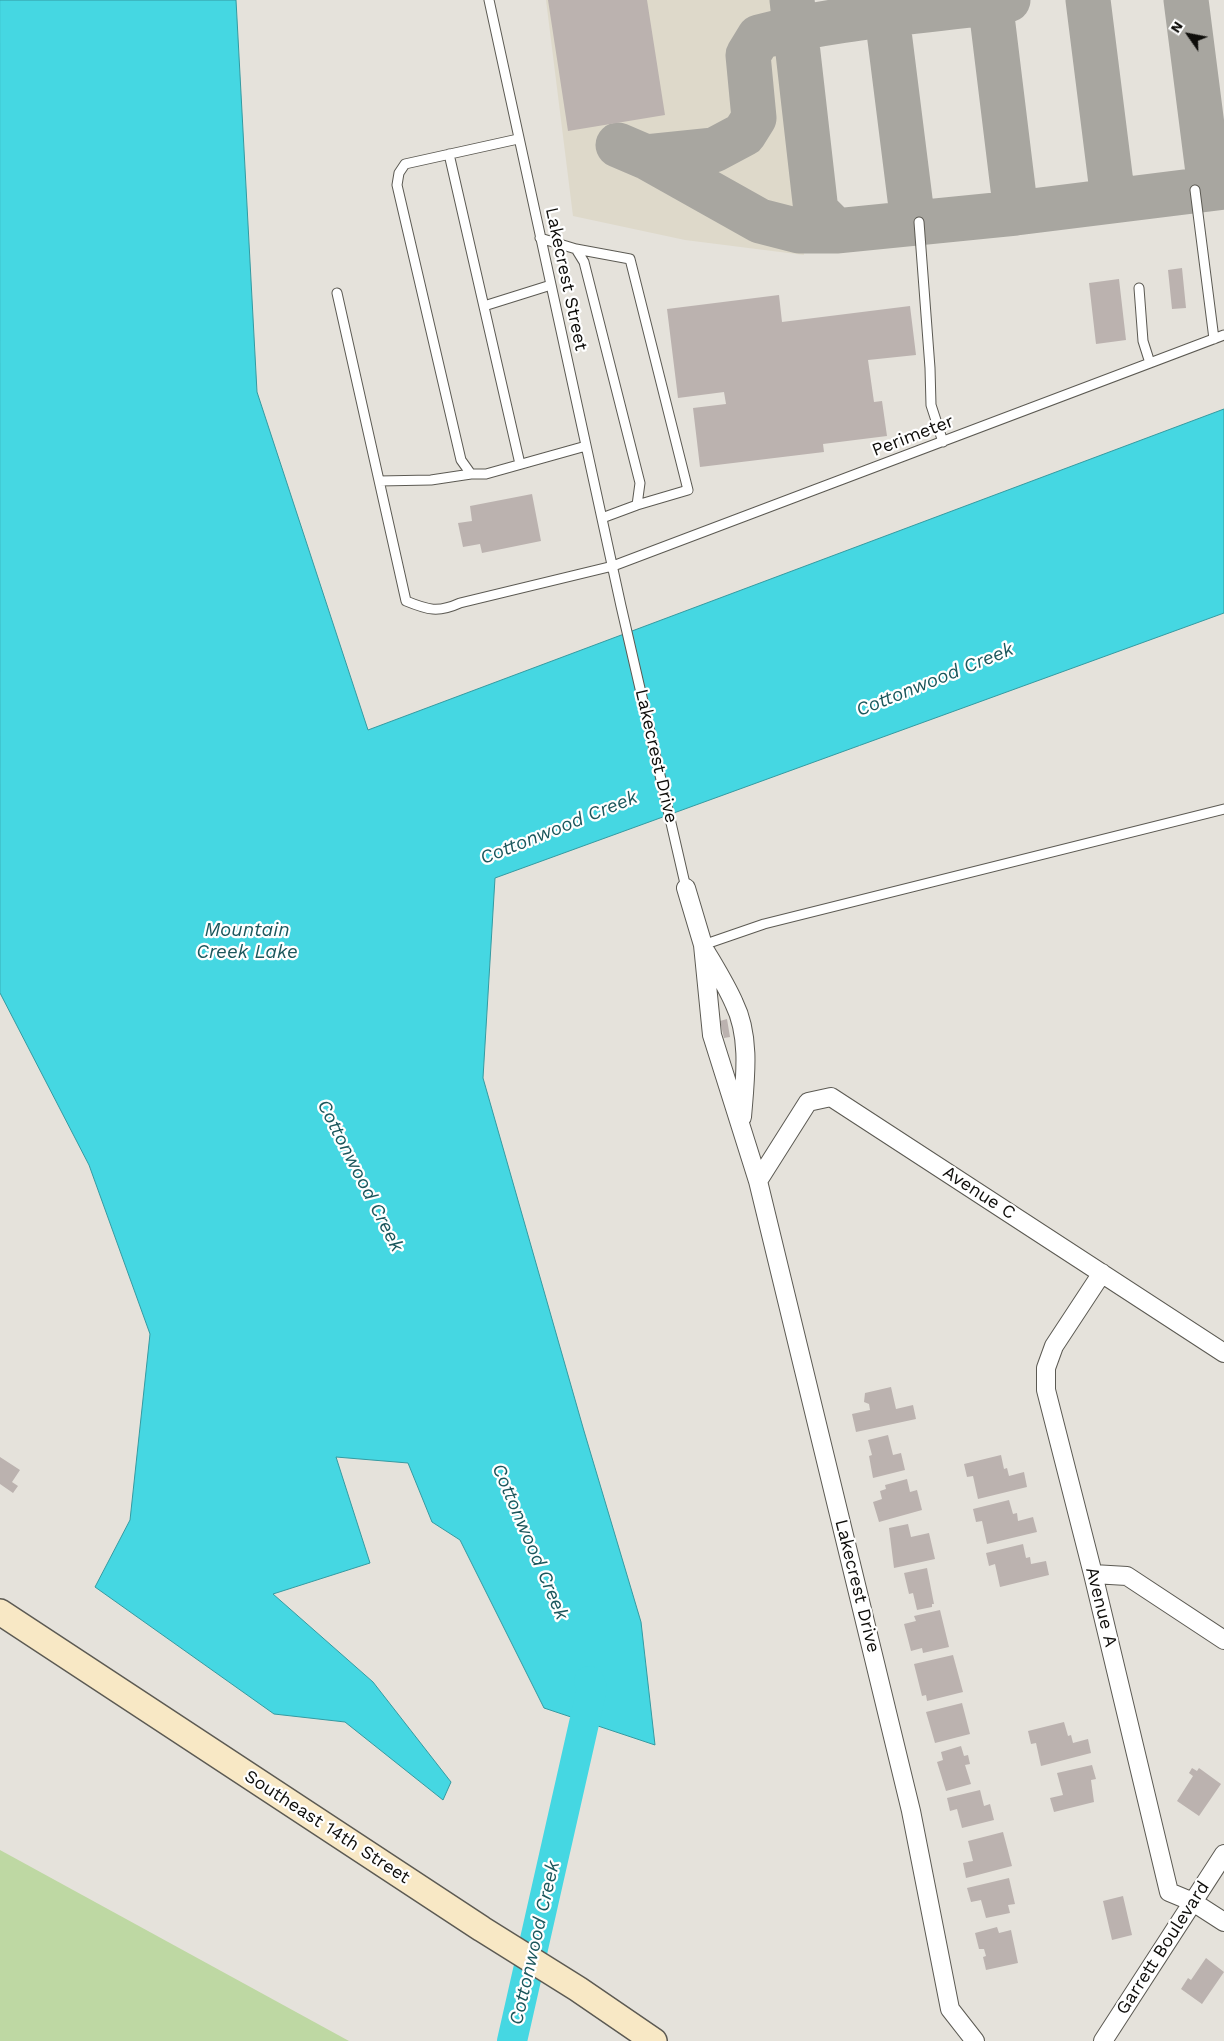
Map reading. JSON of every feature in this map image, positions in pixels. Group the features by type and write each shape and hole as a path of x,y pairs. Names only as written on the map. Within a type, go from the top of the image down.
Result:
{"street":[{"name":"Lakecrest Drive","path":"686,888 703,945 712,1035 758,1181 912,1811 950,2009 975,2041"},
{"name":"Lakecrest Drive","path":"703,945 735,1004 742,1028 746,1071 741,1127"},
{"name":"Avenue C","path":"758,1181 808,1102 831,1097 1224,1353"},
{"name":"Avenue A","path":"1102,1273 1054,1346 1046,1368 1046,1390 1093,1574 1169,1892 1193,1902 1224,1922"},
{"path":"1093,1574 1127,1576 1224,1640"},
{"name":"Southeast 14th Street","path":"0,1612 578,1989 654,2041"},
{"name":"Garrett Boulevard","path":"1103,2041 1224,1854"}],"lane":[{"name":"Lakecrest Street","path":"489,0 613,566"},
{"path":"471,474 461,460 397,185 399,173 405,164 518,139"},
{"path":"449,154 520,464"},
{"path":"1195,190 1214,339"},
{"path":"919,222 931,405 943,442"},
{"path":"540,238 576,249 630,259 688,490 637,504 602,518"},
{"path":"576,249 584,262 640,483 637,504"},
{"path":"484,306 551,285"},
{"path":"1139,288 1143,341 1150,363"},
{"path":"337,294 379,481 431,480 471,474 486,474 586,446"},
{"name":"Perimeter","path":"379,481 406,601 427,610 446,609 460,603 613,566 1224,335"},
{"name":"Lakecrest Drive","path":"613,566 686,888"},
{"path":"703,945 764,924 1224,809"}],"shaded area":[{"path":"546,0 771,0 804,255 685,240 573,216"}],"green space":[{"path":"0,1850 349,2041 0,2041"}],"water":[{"name":"Mountain Creek Lake","path":"0,0 236,0 257,392 368,730 1224,409 1224,613 495,878 483,1078 641,1622 655,1745 544,1708 460,1540 432,1522 408,1463 336,1457 370,1563 273,1594 373,1682 451,1782 443,1800 345,1722 274,1714 95,1587 130,1520 150,1334 89,1165 0,993"}],"building":[{"path":"548,0 647,0 665,115 568,131"},
{"path":"1182,268 1186,308 1172,309 1168,270"},
{"path":"1119,279 1126,340 1096,344 1089,283"},
{"path":"779,295 782,322 910,306 916,355 868,360 874,402 882,401 887,436 823,444 824,452 700,467 693,408 726,404 724,392 678,398 667,309"},
{"path":"532,494 541,541 482,553 480,544 463,547 458,523 472,521 470,506"},
{"path":"727,1019 730,1037 724,1038 720,1021"},
{"path":"891,1387 896,1409 913,1405 916,1419 856,1432 852,1414 870,1410 869,1404 864,1402 865,1393"},
{"path":"888,1435 893,1455 901,1453 905,1470 873,1478 869,1456 872,1455 868,1440"},
{"path":"1001,1455 1004,1469 1007,1468 1009,1476 1024,1472 1027,1487 978,1499 973,1476 967,1477 964,1464"},
{"path":"0,1457 20,1470 12,1482 18,1486 13,1493 0,1484"},
{"path":"907,1479 910,1492 917,1490 922,1510 879,1522 873,1502 882,1499 880,1491 886,1489 885,1485"},
{"path":"1009,1500 1013,1514 1017,1513 1018,1521 1033,1517 1037,1532 987,1544 982,1521 976,1522 973,1509"},
{"path":"908,1524 911,1537 929,1533 935,1559 894,1568 889,1528"},
{"path":"1023,1544 1026,1558 1030,1557 1031,1564 1046,1561 1049,1575 1000,1587 995,1564 989,1566 986,1553"},
{"path":"927,1568 934,1604 932,1604 932,1607 917,1610 913,1593 909,1594 904,1573"},
{"path":"940,1610 949,1647 923,1653 922,1648 911,1651 904,1624 916,1621 914,1616"},
{"path":"953,1655 963,1692 927,1701 926,1695 922,1696 914,1664"},
{"path":"962,1703 970,1734 935,1743 926,1712"},
{"path":"1064,1722 1068,1736 1071,1735 1073,1743 1088,1739 1091,1753 1041,1766 1036,1743 1031,1744 1028,1731"},
{"path":"961,1746 964,1756 968,1755 970,1764 965,1765 971,1784 946,1791 937,1762 943,1760 941,1752"},
{"path":"1092,1765 1096,1779 1091,1780 1094,1802 1054,1812 1050,1798 1063,1795 1057,1773"},
{"path":"1192,1768 1197,1771 1199,1768 1221,1784 1199,1816 1177,1801 1193,1776 1189,1773"},
{"path":"980,1790 984,1806 990,1804 994,1820 962,1828 957,1809 950,1811 947,1798"},
{"path":"1003,1832 1012,1866 966,1878 963,1863 973,1861 968,1841"},
{"path":"1009,1878 1015,1904 1008,1905 1010,1913 986,1918 981,1900 971,1902 967,1888"},
{"path":"1123,1896 1132,1935 1112,1940 1103,1901"},
{"path":"997,1927 999,1933 1011,1930 1018,1963 986,1970 983,1957 986,1956 984,1949 979,1949 975,1933"},
{"path":"1206,1958 1224,1972 1202,2004 1181,1989 1188,1978 1191,1980"}],"waterway":[{"name":"Cottonwood Creek","path":"512,2041 592,1688 589,1681"}],"taxiway":[{"path":"792,0 816,211 836,231 1016,213 1224,187"},
{"path":"885,0 913,223"},
{"path":"990,0 1016,213"},
{"path":"618,145 646,157 714,150 744,134 754,118 748,55 759,37 851,19 1008,0"},
{"path":"1088,0 1113,199"},
{"path":"1186,0 1210,188"},
{"path":"646,157 760,221 799,231 836,231"}]}
